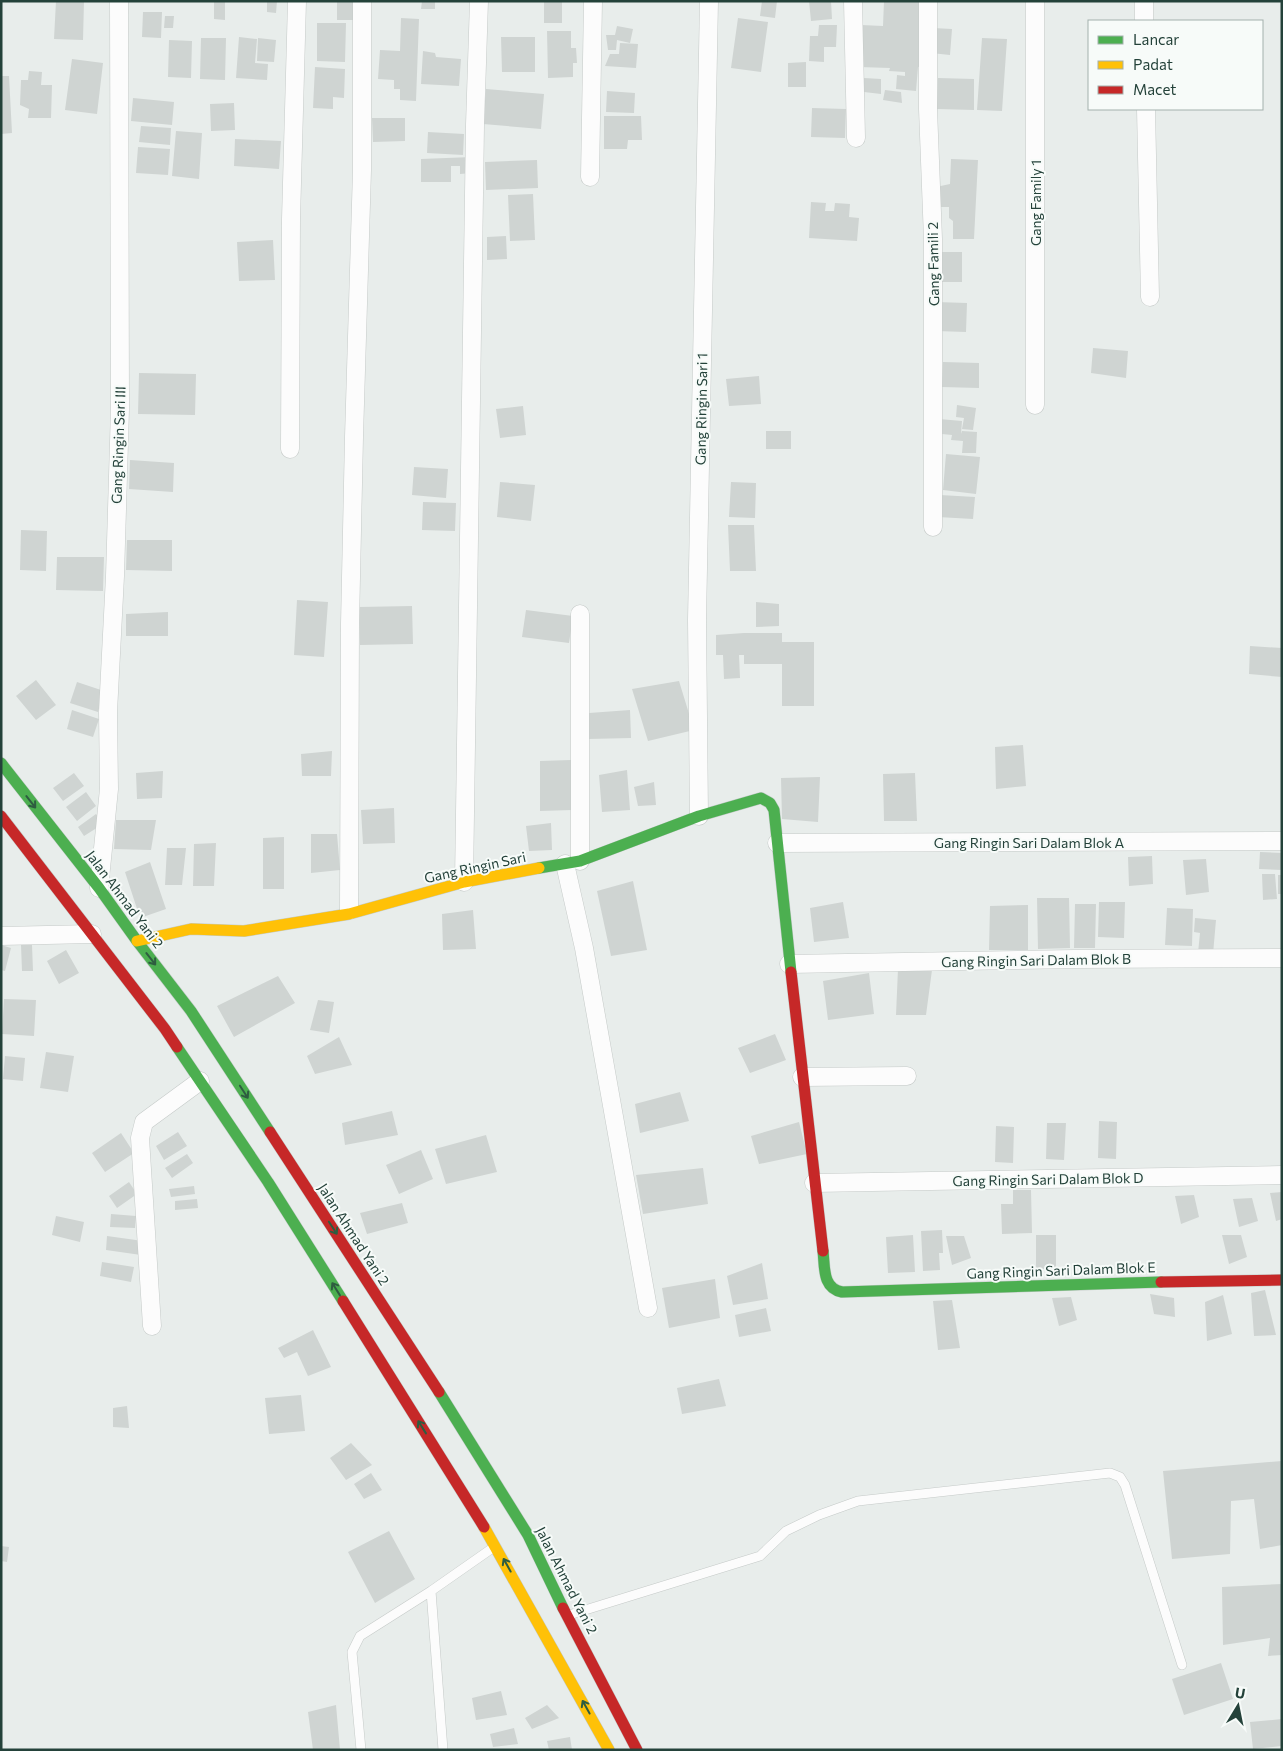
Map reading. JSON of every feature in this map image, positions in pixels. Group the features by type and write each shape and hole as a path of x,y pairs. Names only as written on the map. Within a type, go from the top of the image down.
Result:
{"main road":[{"name":"Jalan Ahmad Yani 2","path":"1,763 191,1011 409,1344 528,1535 567,1616 637,1750"},
{"name":"Gang Ringin Sari","path":"137,940 191,929 244,931 349,909 576,856 761,798 770,803 774,810 776,843"},
{"path":"1,816 165,1029 278,1198 496,1546 609,1750"},
{"path":"776,843 814,1184"},
{"name":"Gang Ringin Sari Dalam Blok E","path":"814,1184 828,1286 836,1291 1140,1282 1282,1280"}],"street":[{"name":"Gang Ringin Sari III","path":"98,888 109,789 108,712 115,576 120,409 119,1"},
{"path":"290,450 292,181 297,1"},
{"path":"349,909 351,604 362,170 362,1"},
{"path":"464,882 475,125 479,1"},
{"path":"590,178 593,1"},
{"name":"Gang Ringin Sari 1","path":"699,816 697,620 709,1"},
{"path":"853,1 856,138"},
{"name":"Gang Famili 2","path":"928,1 928,109 933,239 933,527"},
{"name":"Gang Family 1","path":"1035,1 1035,405"},
{"path":"1144,1 1144,20"},
{"path":"1146,110 1150,297"},
{"path":"580,614 576,856 584,948 648,1308"},
{"name":"Gang Ringin Sari Dalam Blok A","path":"776,843 1282,841"},
{"path":"1,936 92,934"},
{"name":"Gang Ringin Sari Dalam Blok B","path":"789,964 1076,959 1282,958"},
{"path":"802,1077 907,1076"},
{"path":"152,1326 140,1138 144,1122 200,1081"},
{"name":"Gang Ringin Sari Dalam Blok D","path":"814,1184 1282,1175"}],"lane":[{"path":"567,1616 760,1556 786,1531 819,1515 858,1501 1110,1472 1120,1477 1125,1485 1182,1665"},
{"path":"361,1750 352,1652 360,1636 431,1591 496,1546"},
{"path":"431,1591 443,1750"}],"building":[{"path":"56,1 84,1 83,40 54,39"},
{"path":"267,1 277,1 276,13 267,12"},
{"path":"337,1 357,1 357,20 337,20"},
{"path":"422,1 435,1 435,9 421,9"},
{"path":"544,1 562,1 562,23 544,23"},
{"path":"762,1 777,1 775,18 760,16"},
{"path":"809,1 831,1 832,19 811,21"},
{"path":"884,1 925,1 923,66 918,67 916,91 896,89 897,75 905,76 905,72 889,71 890,68 859,67 861,25 883,26"},
{"path":"214,2 225,2 225,20 214,19"},
{"path":"143,12 162,12 161,38 142,37"},
{"path":"165,16 174,16 173,28 164,28"},
{"path":"401,18 419,19 416,101 400,100 400,89 394,89 394,80 378,79 380,50 400,51"},
{"path":"738,18 768,22 761,72 731,68"},
{"path":"317,23 346,23 345,62 317,61"},
{"path":"819,25 837,25 836,47 824,47 824,62 809,61 810,36 818,36"},
{"path":"617,26 633,29 630,43 617,40 616,50 608,50 606,35 615,35"},
{"path":"933,28 952,29 950,55 931,53"},
{"path":"547,31 571,31 571,48 576,48 577,63 573,63 573,77 548,78"},
{"path":"239,37 257,39 255,63 268,64 267,80 236,78"},
{"path":"501,37 535,37 535,72 502,72"},
{"path":"201,38 226,38 225,80 200,79"},
{"path":"258,38 276,40 274,62 257,61"},
{"path":"982,38 1007,39 1002,111 977,110"},
{"path":"169,40 192,41 191,78 168,77"},
{"path":"620,43 638,44 636,68 605,66 610,54 619,54"},
{"path":"423,51 435,53 436,57 461,59 459,86 421,84"},
{"path":"72,59 103,63 97,114 65,110"},
{"path":"806,62 806,87 788,87 788,63"},
{"path":"315,67 345,69 344,98 333,97 333,109 313,108"},
{"path":"29,71 42,72 41,85 52,85 51,118 28,118 29,109 20,105 21,80 28,80"},
{"path":"1,76 9,76 12,133 1,134"},
{"path":"864,78 881,79 881,94 864,92"},
{"path":"938,78 974,79 974,110 937,109"},
{"path":"486,89 544,94 541,129 483,124"},
{"path":"885,90 901,92 902,103 883,100"},
{"path":"607,91 635,93 634,113 606,112"},
{"path":"133,98 174,102 172,125 131,121"},
{"path":"234,103 235,130 211,131 210,104"},
{"path":"812,108 846,109 845,138 811,137"},
{"path":"604,116 641,116 642,140 628,140 627,149 604,149"},
{"path":"372,118 405,118 405,141 373,142"},
{"path":"141,126 171,128 170,145 139,142"},
{"path":"176,131 202,133 199,179 172,176"},
{"path":"428,132 464,134 463,155 427,153"},
{"path":"235,139 281,141 279,169 234,166"},
{"path":"138,147 170,149 168,175 136,173"},
{"path":"472,157 472,173 460,174 460,166 451,166 451,182 421,182 421,159"},
{"path":"951,159 978,160 974,239 953,239 953,221 949,218 949,207 941,207 936,187 950,184"},
{"path":"537,160 538,188 486,190 485,162"},
{"path":"533,194 535,240 510,241 508,195"},
{"path":"811,202 826,203 825,211 834,211 835,203 850,204 849,217 859,218 857,241 809,238"},
{"path":"506,236 507,259 487,260 487,237"},
{"path":"273,240 275,280 239,281 237,242"},
{"path":"936,252 962,252 962,282 936,282"},
{"path":"936,302 967,303 966,332 936,331"},
{"path":"1093,348 1128,351 1126,378 1091,373"},
{"path":"943,362 979,363 979,388 942,387"},
{"path":"139,373 196,374 195,415 138,414"},
{"path":"759,376 761,404 729,406 726,379"},
{"path":"957,405 976,408 973,430 962,429 964,418 956,417"},
{"path":"523,406 526,435 500,438 496,409"},
{"path":"939,419 962,421 961,434 962,431 977,432 976,453 962,453 963,441 951,440 952,435 942,434"},
{"path":"766,431 791,431 791,449 766,449"},
{"path":"946,454 980,457 976,494 943,490"},
{"path":"130,460 174,463 173,492 129,489"},
{"path":"414,467 448,469 446,498 412,495"},
{"path":"500,482 535,485 531,521 497,517"},
{"path":"731,482 756,483 755,518 729,517"},
{"path":"940,495 975,497 973,519 938,517"},
{"path":"423,502 456,503 455,531 422,530"},
{"path":"728,525 754,525 756,571 730,571"},
{"path":"21,530 47,531 46,571 20,570"},
{"path":"127,540 172,540 172,571 126,570"},
{"path":"57,557 104,557 103,591 56,590"},
{"path":"297,600 328,602 324,657 294,655"},
{"path":"756,602 779,604 779,626 756,627"},
{"path":"412,606 413,644 360,645 359,607"},
{"path":"526,610 573,616 569,643 522,637"},
{"path":"168,612 168,636 126,636 126,614"},
{"path":"782,633 782,642 814,642 814,706 782,706 782,664 744,664 744,655 739,655 740,678 724,679 723,655 716,655 716,635"},
{"path":"1250,646 1282,648 1282,677 1249,674"},
{"path":"36,680 56,705 36,720 16,696"},
{"path":"679,681 694,730 648,741 632,689"},
{"path":"77,682 104,691 98,712 70,703"},
{"path":"72,710 99,719 93,737 67,729"},
{"path":"630,710 631,738 588,739 589,713"},
{"path":"1023,745 1026,786 996,789 995,747"},
{"path":"332,751 331,776 302,776 301,754"},
{"path":"571,760 572,810 540,811 540,761"},
{"path":"627,770 630,810 602,812 599,775"},
{"path":"163,771 162,798 137,799 136,773"},
{"path":"74,773 84,786 63,801 53,788"},
{"path":"915,773 917,821 884,821 883,774"},
{"path":"820,777 818,822 782,819 781,778"},
{"path":"654,782 656,805 638,806 634,787"},
{"path":"86,792 96,806 77,821 66,807"},
{"path":"394,808 395,843 363,844 361,810"},
{"path":"96,814 103,824 84,836 78,827"},
{"path":"116,820 156,820 151,850 114,849"},
{"path":"551,823 552,850 529,851 526,826"},
{"path":"311,834 337,834 340,870 311,873"},
{"path":"284,837 284,889 263,889 263,838"},
{"path":"216,843 214,886 193,886 194,844"},
{"path":"167,848 186,848 182,885 165,885"},
{"path":"1260,852 1282,853 1282,870 1259,869"},
{"path":"1152,856 1153,884 1129,886 1128,857"},
{"path":"1206,859 1209,892 1186,895 1183,860"},
{"path":"150,862 166,909 140,918 125,872"},
{"path":"1262,874 1275,874 1277,899 1263,900"},
{"path":"1278,875 1282,875 1282,894 1278,894"},
{"path":"633,881 647,950 611,956 597,891"},
{"path":"1037,898 1069,898 1070,948 1038,949"},
{"path":"843,902 849,938 814,942 810,908"},
{"path":"1099,902 1125,902 1124,938 1098,937"},
{"path":"1075,904 1096,904 1095,948 1074,948"},
{"path":"1028,905 1028,950 989,950 990,906"},
{"path":"1167,908 1193,909 1192,946 1165,945"},
{"path":"473,910 476,949 443,950 442,914"},
{"path":"1195,918 1216,920 1213,954 1198,953 1200,933 1194,932"},
{"path":"1,945 11,948 5,971 1,970"},
{"path":"21,945 32,945 33,971 22,971"},
{"path":"66,950 79,973 59,984 47,961"},
{"path":"898,969 932,970 926,1015 896,1015"},
{"path":"869,973 874,1014 828,1020 823,981"},
{"path":"278,976 295,1003 234,1037 217,1006"},
{"path":"4,999 36,1000 34,1036 2,1034"},
{"path":"318,1000 334,1002 329,1033 310,1030"},
{"path":"775,1034 786,1060 750,1073 738,1048"},
{"path":"339,1037 352,1065 315,1074 307,1056"},
{"path":"46,1052 74,1056 68,1092 40,1088"},
{"path":"5,1056 25,1058 23,1081 3,1079"},
{"path":"680,1092 689,1121 640,1133 635,1104"},
{"path":"392,1111 398,1135 345,1145 342,1123"},
{"path":"1099,1121 1117,1122 1116,1159 1098,1158"},
{"path":"799,1122 807,1154 759,1164 751,1136"},
{"path":"1047,1123 1066,1123 1064,1160 1046,1159"},
{"path":"996,1126 1014,1127 1013,1163 995,1162"},
{"path":"178,1132 187,1146 164,1160 156,1146"},
{"path":"121,1133 134,1153 105,1172 92,1153"},
{"path":"486,1135 497,1172 446,1184 435,1149"},
{"path":"421,1150 433,1179 399,1194 386,1165"},
{"path":"187,1154 193,1163 172,1178 165,1168"},
{"path":"703,1168 708,1204 643,1214 636,1175"},
{"path":"129,1182 137,1194 117,1208 109,1196"},
{"path":"194,1186 195,1194 171,1197 169,1189"},
{"path":"1013,1190 1031,1190 1032,1233 1002,1234 1001,1204 1013,1204"},
{"path":"1282,1192 1282,1219 1276,1221 1270,1193"},
{"path":"1194,1195 1199,1217 1181,1224 1175,1196"},
{"path":"1252,1198 1258,1221 1239,1227 1233,1199"},
{"path":"197,1199 198,1208 175,1210 175,1201"},
{"path":"402,1203 408,1223 367,1234 360,1213"},
{"path":"111,1214 136,1216 135,1228 110,1227"},
{"path":"56,1216 84,1222 80,1242 52,1235"},
{"path":"942,1230 943,1253 939,1253 940,1270 923,1271 921,1231"},
{"path":"913,1235 915,1272 888,1273 886,1237"},
{"path":"1036,1235 1056,1235 1056,1269 1036,1269"},
{"path":"1222,1235 1241,1235 1247,1257 1229,1264"},
{"path":"107,1236 143,1241 141,1255 106,1250"},
{"path":"946,1236 964,1236 971,1258 952,1265"},
{"path":"102,1262 134,1267 131,1282 100,1276"},
{"path":"762,1263 768,1299 733,1305 727,1276"},
{"path":"715,1279 720,1318 669,1328 662,1288"},
{"path":"1265,1290 1276,1335 1254,1336 1251,1293"},
{"path":"1150,1294 1174,1298 1175,1317 1154,1314"},
{"path":"1223,1295 1232,1334 1207,1341 1205,1302"},
{"path":"1071,1297 1077,1320 1059,1326 1052,1298"},
{"path":"952,1300 960,1348 938,1350 933,1301"},
{"path":"766,1308 771,1331 739,1337 735,1315"},
{"path":"313,1330 331,1367 308,1376 297,1352 284,1358 278,1348"},
{"path":"719,1379 726,1406 682,1414 677,1388"},
{"path":"301,1395 305,1431 269,1434 265,1398"},
{"path":"127,1406 129,1428 113,1427 113,1408"},
{"path":"351,1443 372,1465 346,1480 330,1458"},
{"path":"1282,1461 1282,1545 1260,1549 1254,1499 1231,1501 1230,1554 1172,1559 1163,1471"},
{"path":"371,1473 382,1490 364,1499 354,1484"},
{"path":"389,1531 415,1579 375,1603 348,1552"},
{"path":"1,1546 9,1547 7,1562 1,1561"},
{"path":"1282,1584 1282,1655 1268,1656 1270,1638 1223,1645 1222,1587"},
{"path":"1221,1663 1233,1699 1184,1715 1172,1679"},
{"path":"501,1691 507,1715 476,1720 472,1698"},
{"path":"336,1705 340,1750 313,1750 308,1712"},
{"path":"547,1705 559,1718 532,1729 525,1718"},
{"path":"1282,1719 1282,1746 1253,1749 1250,1722"},
{"path":"514,1728 518,1744 493,1747 490,1734"},
{"path":"570,1737 572,1750 549,1750 547,1741"}],"traffic: fast":[{"path":"1,763 99,888 191,1011 270,1132"},
{"path":"539,868 580,861 699,816 761,798 770,803 774,810 791,972"},
{"path":"177,1047 268,1182 343,1301"},
{"path":"823,1251 828,1281 836,1290 842,1292 1161,1282"},
{"path":"439,1392 528,1535 563,1608"}],"traffic: slow":[{"path":"137,941 191,929 244,931 349,914 464,882 539,868"},
{"path":"484,1527 609,1750"}],"traffic: jam":[{"path":"1,816 177,1047"},
{"path":"791,972 823,1251"},
{"path":"270,1132 439,1392"},
{"path":"1161,1282 1282,1280"},
{"path":"343,1301 484,1527"},
{"path":"563,1608 637,1750"}]}
